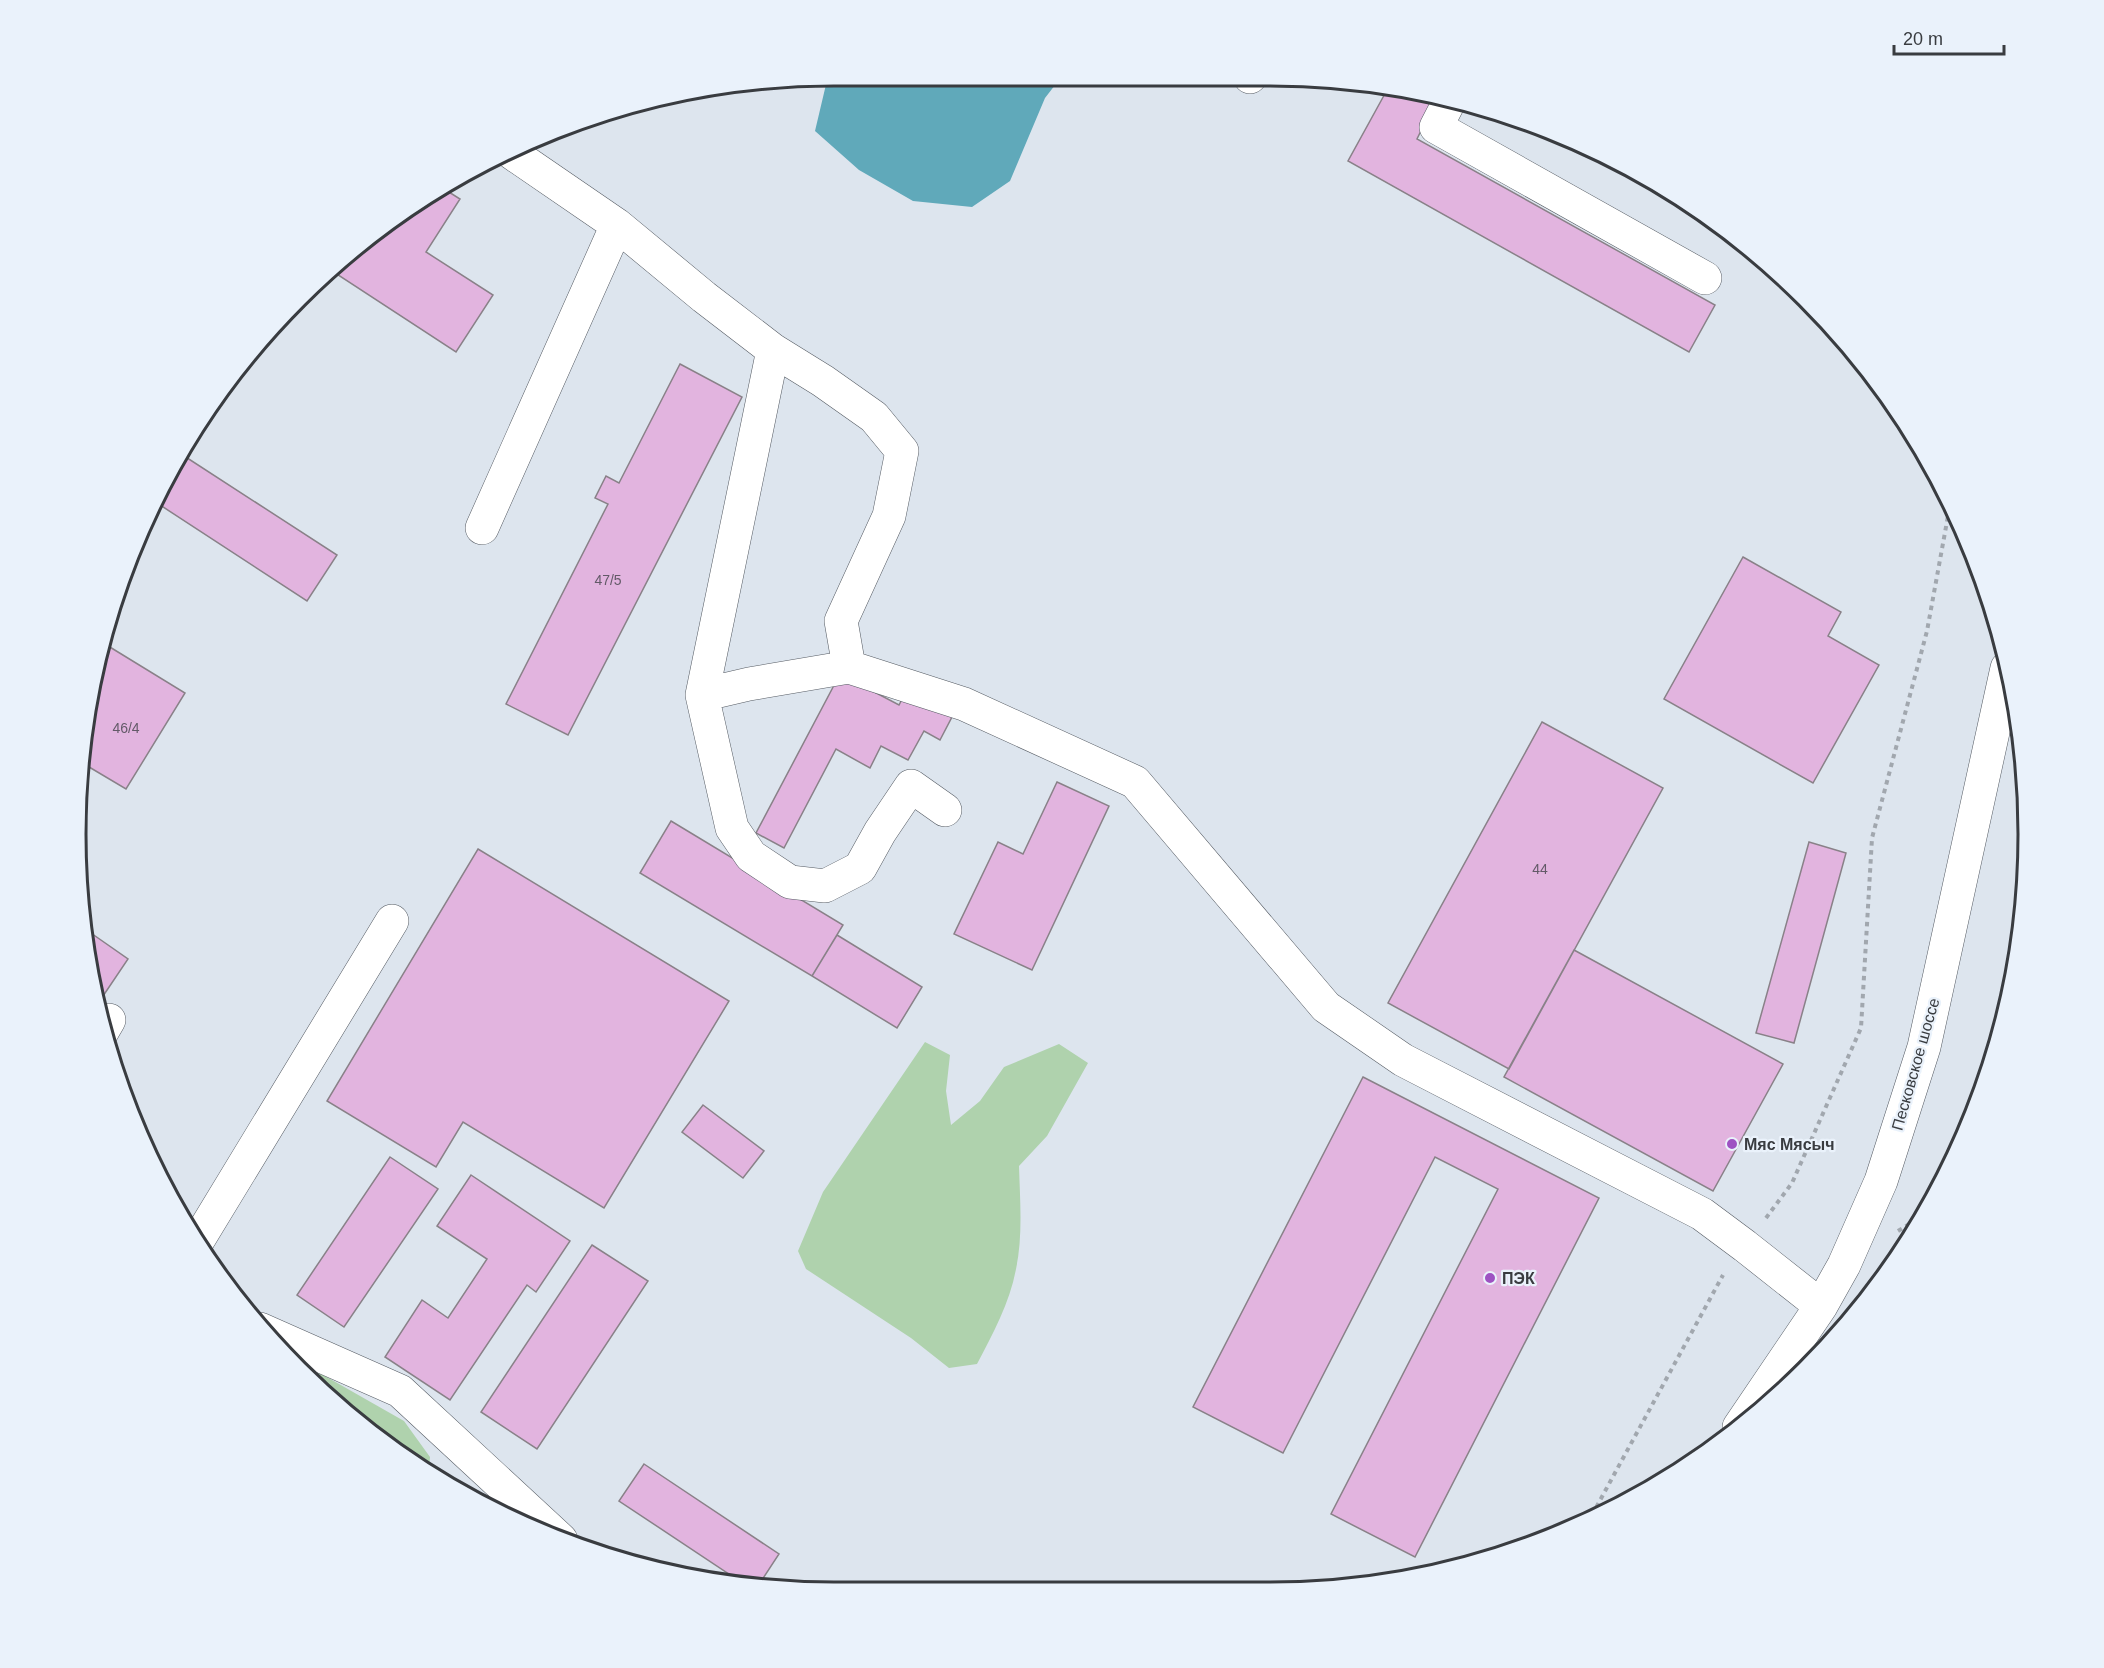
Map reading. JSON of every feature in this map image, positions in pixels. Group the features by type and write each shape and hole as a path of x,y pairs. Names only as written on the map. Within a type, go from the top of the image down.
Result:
{"street":[{"path":"1446,107 1436,127 1705,278"},
{"path":"517,156 617,225 773,350 823,381 874,417 902,451 889,516 841,621 849,667"},
{"path":"482,528 617,225"},
{"path":"773,350 702,695 732,828 751,856 790,882 825,886 860,868 880,832 911,786 945,810"},
{"path":"702,695 749,684 849,667 964,704 1135,782 1326,1007 1403,1060 1702,1214 1821,1306"},
{"name":"Песковское шоссе","path":"1754,1406 1821,1306 1844,1264 1881,1181 1924,1047 2003,685"},
{"path":"202,1235 392,921"},
{"path":"281,1338 400,1391 544,1524"}],"path":[{"path":"1596,1507 1721,1277 1792,1183 1862,1028 1872,838 1927,631 1948,517"}],"green space":[{"path":"925,1042 950,1055 946,1091 951,1125 980,1101 1004,1067 1059,1044 1088,1063 1047,1136 1019,1166 1020,1244 1010,1294 1000,1318 977,1364 949,1368 911,1338 806,1269 798,1251 823,1192"},
{"path":"309,1367 404,1421 430,1457 429,1463 378,1428 340,1397"}],"water":[{"path":"826,85 1055,85 1045,98 1010,181 972,207 913,201 859,170 815,131"}],"building":[{"path":"1384,95 1434,104 1417,139 1715,305 1689,352 1348,161"},
{"path":"450,192 460,199 426,252 493,295 456,352 337,274 378,240"},
{"path":"680,364 742,397 568,735 506,704 608,504 595,498 606,476 619,483"},
{"path":"187,458 337,555 307,601 162,506"},
{"path":"1743,557 1841,612 1828,636 1879,665 1813,783 1664,699"},
{"path":"109,647 185,693 126,789 89,767 100,688"},
{"path":"840,674 899,705 907,690 953,715 940,740 924,731 908,760 881,746 870,768 836,749 784,848 756,833"},
{"path":"1542,722 1663,788 1509,1069 1388,1003"},
{"path":"1057,782 1109,806 1032,970 954,934 998,842 1023,854"},
{"path":"671,821 843,925 812,976 640,873"},
{"path":"1809,842 1846,853 1794,1043 1756,1033"},
{"path":"478,849 729,1001 604,1208 463,1122 436,1167 327,1101"},
{"path":"92,934 128,959 104,995"},
{"path":"837,935 922,987 897,1028 812,976"},
{"path":"1574,950 1783,1064 1713,1191 1504,1077"},
{"path":"1363,1077 1599,1198 1415,1557 1331,1514 1498,1189 1435,1157 1283,1453 1193,1407"},
{"path":"703,1105 764,1151 743,1178 682,1132"},
{"path":"390,1157 438,1189 344,1327 297,1295"},
{"path":"471,1175 570,1241 536,1292 527,1285 450,1400 385,1357 422,1300 448,1318 487,1259 437,1226"},
{"path":"592,1245 648,1281 537,1449 481,1412"},
{"path":"644,1464 779,1554 763,1579 731,1575 619,1501"}],"place":[{"name":"Мяс Мясыч","path":"1732,1144"},
{"name":"ПЭК","path":"1490,1278"}]}
